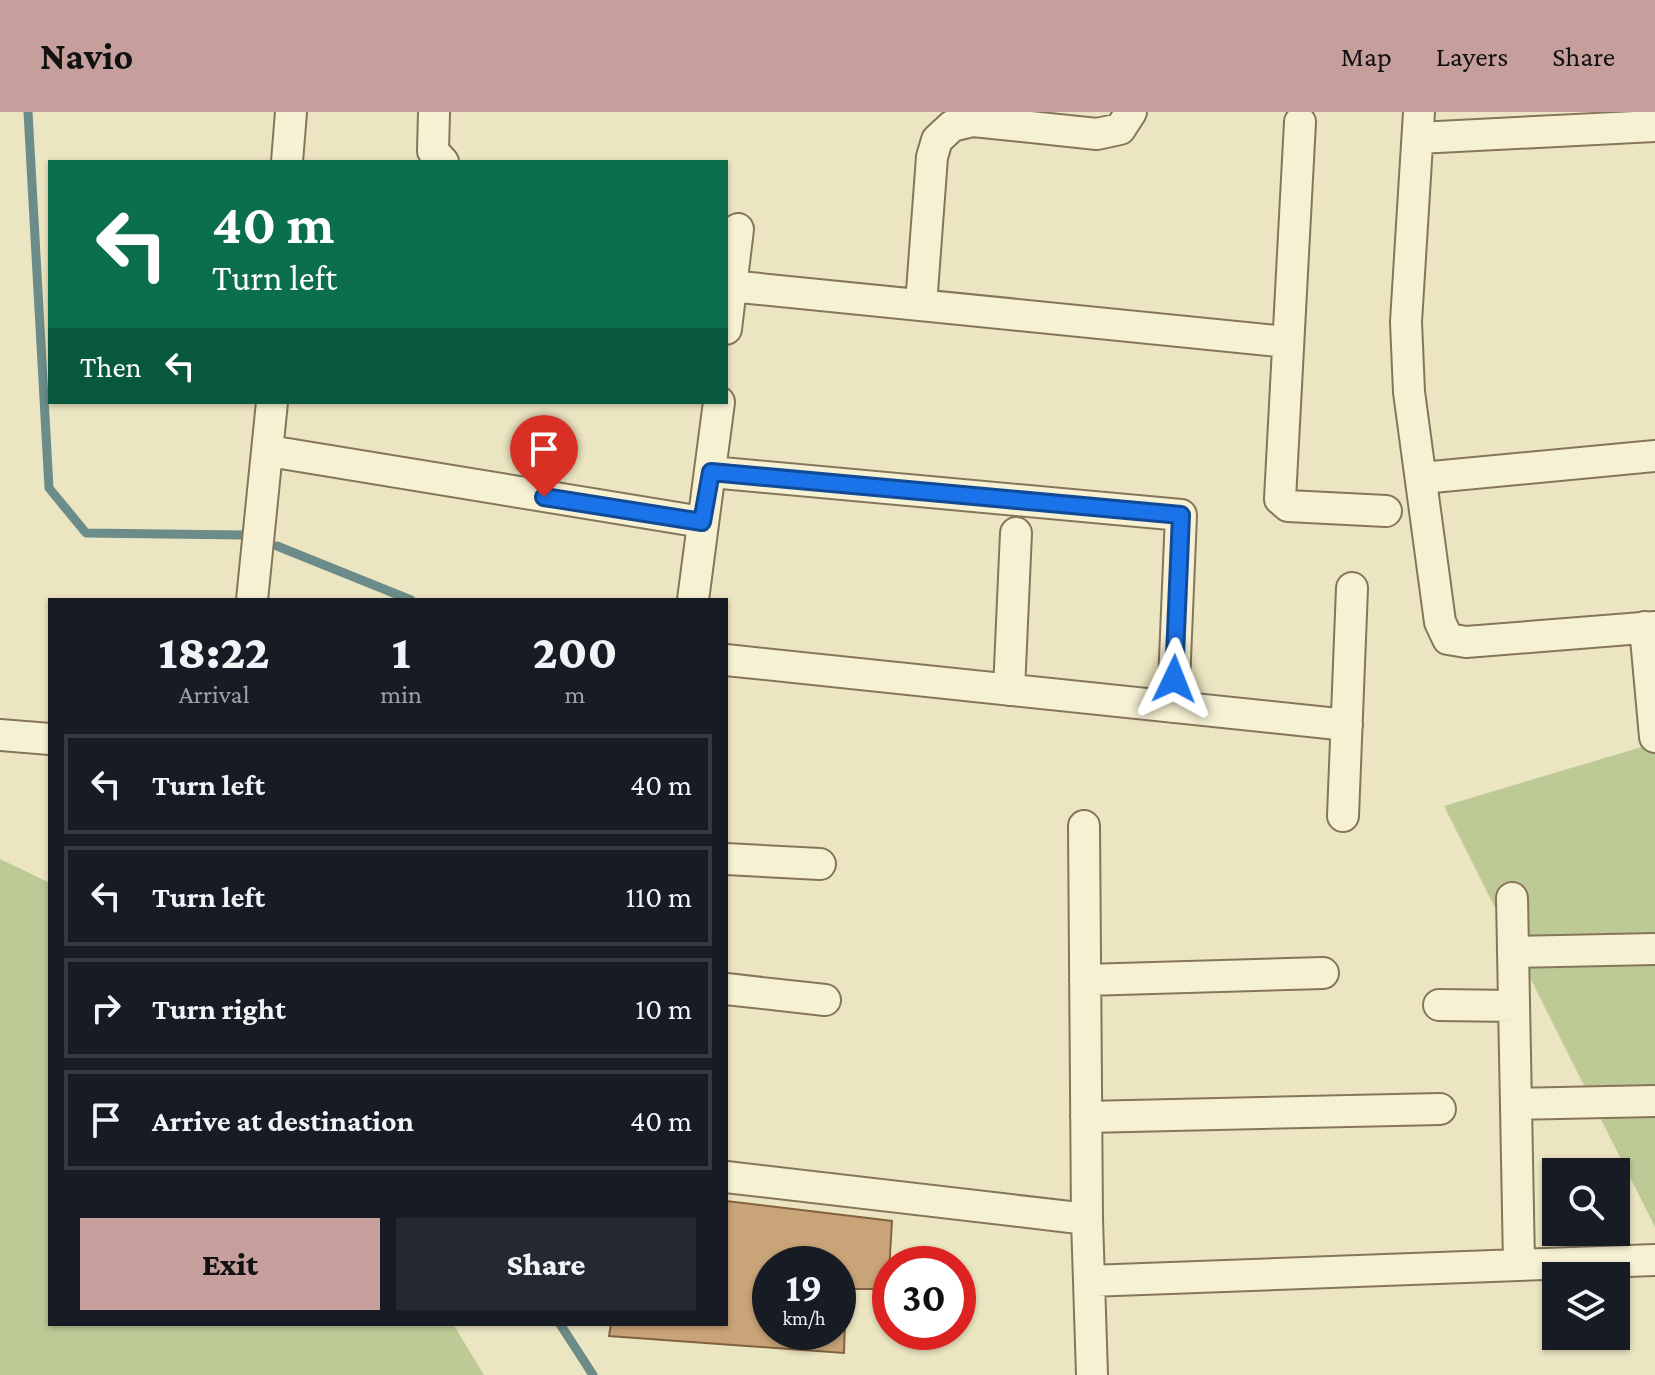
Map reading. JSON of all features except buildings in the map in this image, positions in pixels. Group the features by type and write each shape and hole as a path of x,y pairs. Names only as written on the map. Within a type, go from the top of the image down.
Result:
{"street":[{"path":"287,160 291,112"},
{"path":"434,112 433,151 441,160"},
{"path":"921,305 932,157 937,140 952,126 973,121 1097,134 1120,129 1131,112"},
{"path":"1300,122 1280,499 1288,506 1386,511"},
{"path":"1655,126 1418,125 1406,322 1409,392 1440,622 1448,639 1466,642 1650,627 1655,737"},
{"path":"728,308 738,229"},
{"path":"730,286 1287,342"},
{"path":"252,598 272,404"},
{"path":"693,598 719,404"},
{"path":"269,451 702,522"},
{"path":"1422,478 1655,456"},
{"path":"711,472 1181,515 1173,707"},
{"path":"1009,690 1016,533"},
{"path":"1343,816 1352,588"},
{"path":"728,660 1347,725"},
{"path":"0,735 48,739"},
{"path":"1084,826 1087,1219 1092,1375"},
{"path":"728,859 820,864"},
{"path":"1512,898 1519,1263"},
{"path":"1513,952 1655,949"},
{"path":"1085,980 1323,973"},
{"path":"728,989 825,1000"},
{"path":"1439,1005 1514,1006"},
{"path":"1516,1104 1655,1101"},
{"path":"1086,1117 1440,1109"},
{"path":"728,1177 1087,1219"},
{"path":"1089,1281 1655,1260"}],"green space":[{"path":"1655,743 1655,1227 1630,1177 1630,1158 1620,1158 1444,806"},
{"path":"0,859 48,882 48,1326 454,1326 484,1375 0,1375"}],"waterway":[{"path":"28,112 49,488 86,533 243,535"},
{"path":"277,546 406,598"},
{"path":"561,1326 593,1375"}],"route":[{"path":"544,497 702,522 711,472 1181,515 1174,679"}]}
